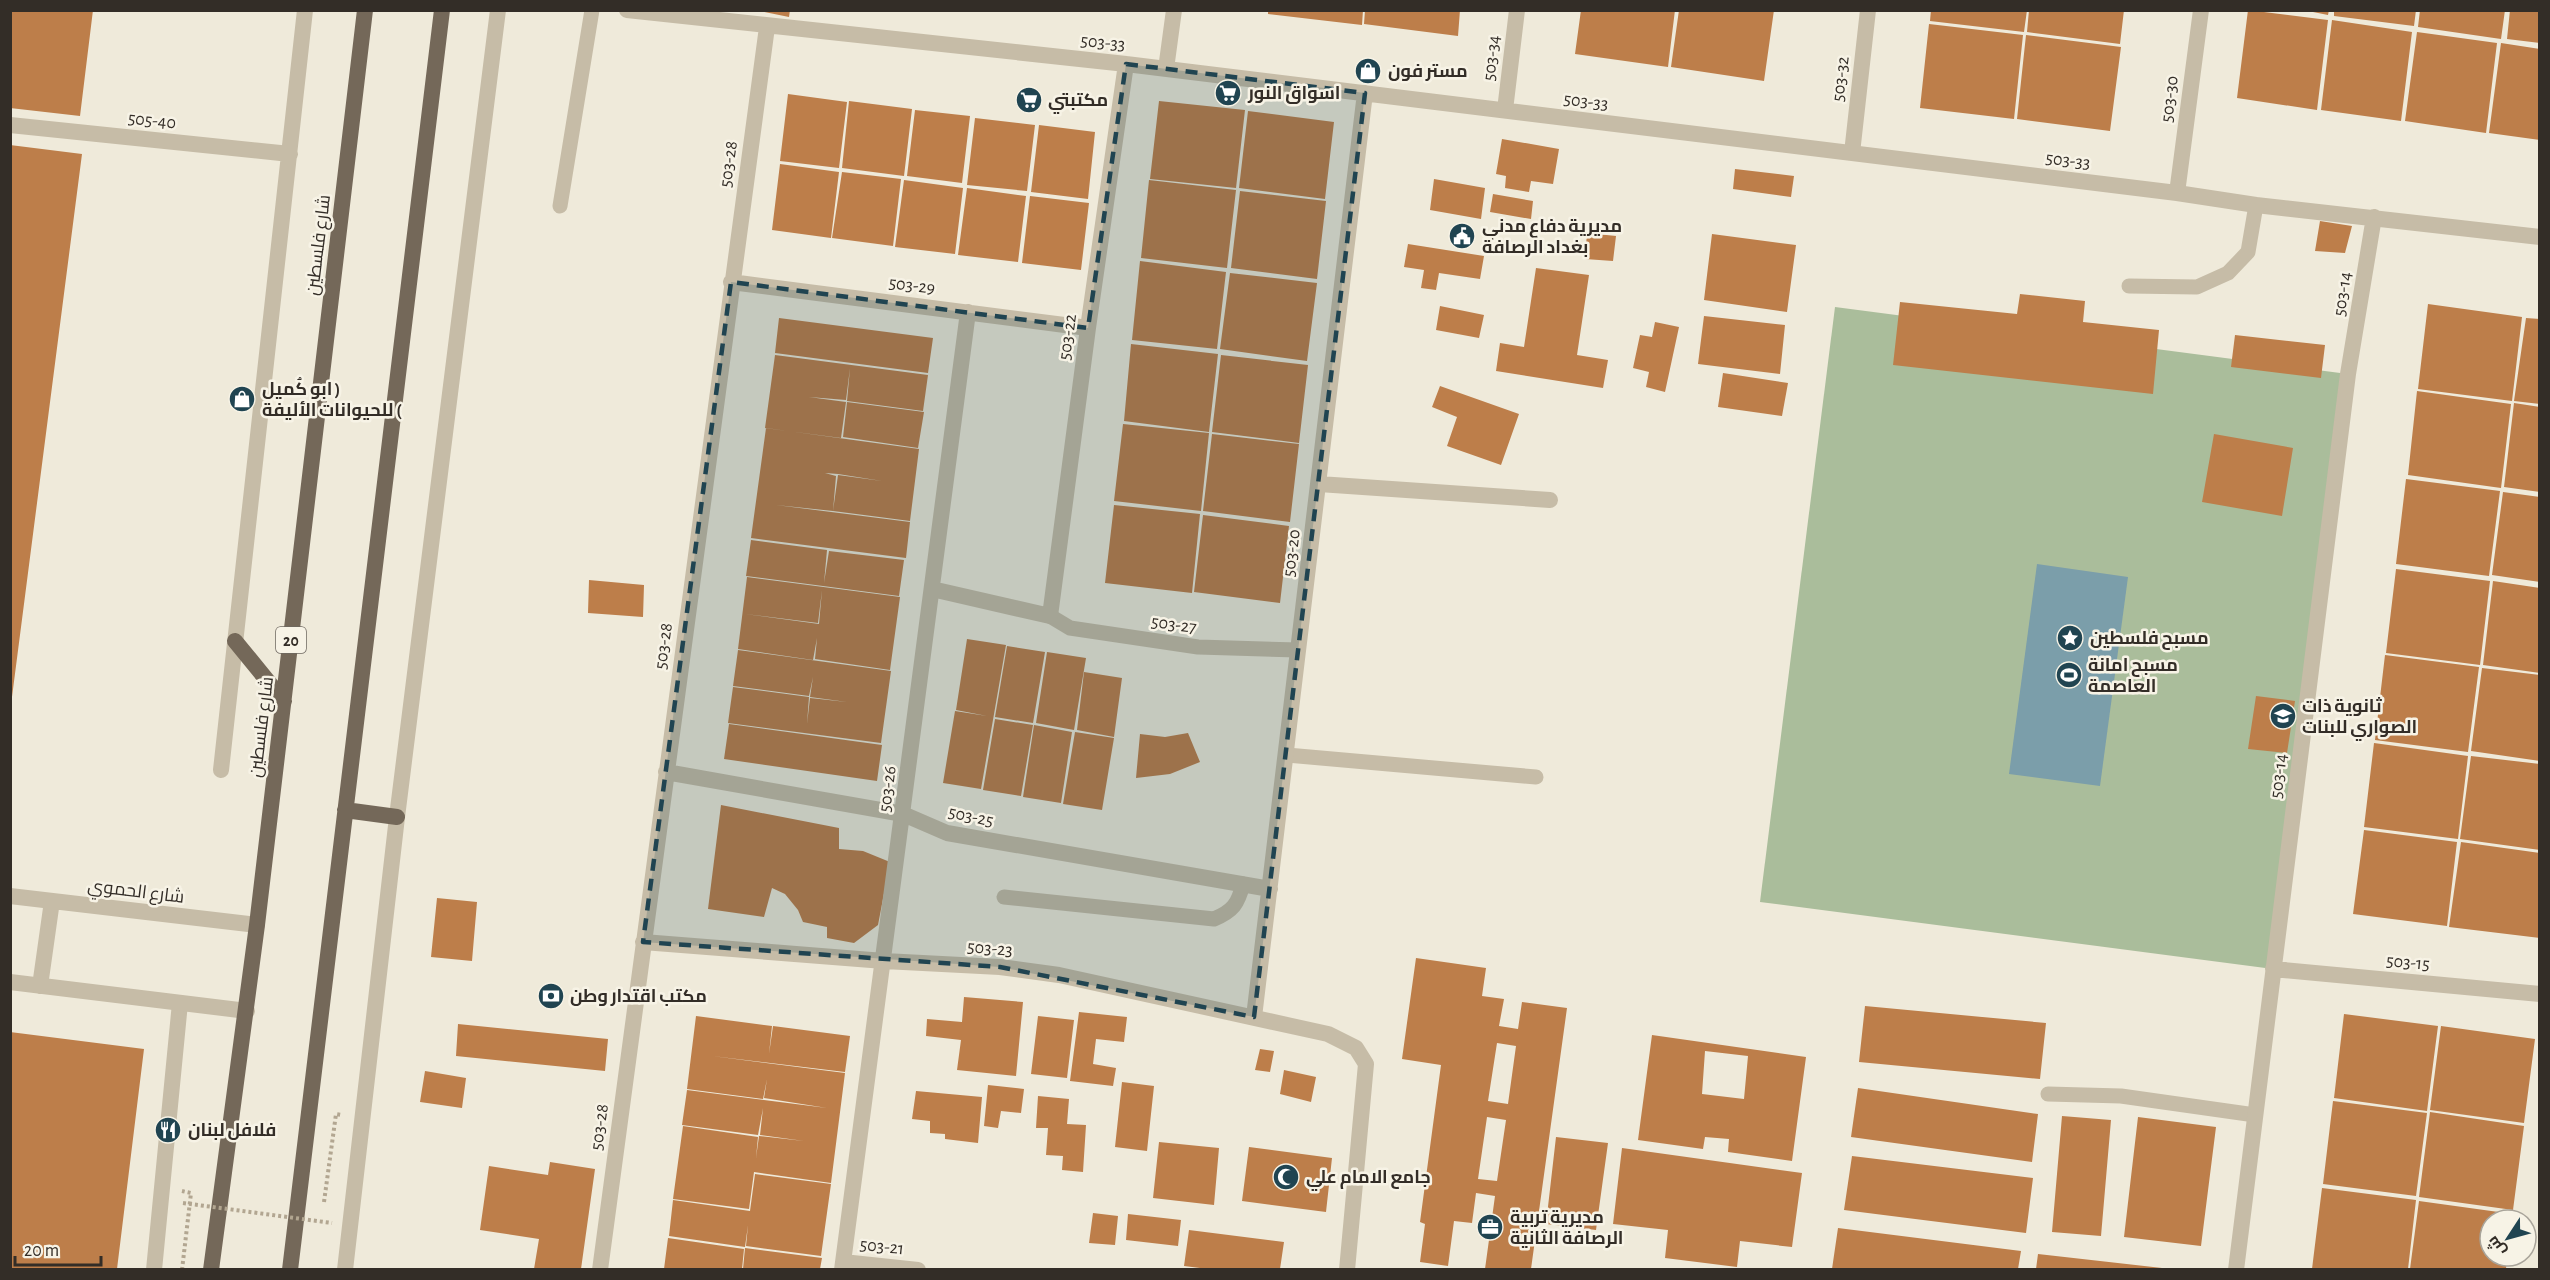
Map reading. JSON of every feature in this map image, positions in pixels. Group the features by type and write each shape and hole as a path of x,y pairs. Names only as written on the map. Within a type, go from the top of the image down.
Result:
{"main road":[{"name":"شارع فلسطين","path":"211,1269 247,1011 365,10"},
{"path":"290,1269 442,10"},
{"path":"235,641 284,701"},
{"path":"345,810 398,817"}],"street":[{"path":"221,770 305,10"},
{"path":"345,1269 398,817 498,10"},
{"name":"503-33","path":"627,10 767,27 1126,64 2177,193 2256,205 2540,237"},
{"path":"1166,69 1173,10"},
{"name":"503-34","path":"1505,110 1517,10"},
{"name":"503-32","path":"1852,153 1868,10"},
{"name":"503-30","path":"2177,193 2201,10"},
{"name":"503-28","path":"600,1269 767,27"},
{"name":"503-22","path":"1050,616 1126,64"},
{"name":"503-20","path":"1254,1017 1365,93"},
{"name":"505-40","path":"10,125 290,154"},
{"name":"503-14","path":"2236,1269 2348,374 2374,217"},
{"name":"503-29","path":"731,282 1088,328"},
{"name":"503-26","path":"842,1266 968,312"},
{"path":"1319,484 1550,500"},
{"path":"932,589 1050,616"},
{"name":"503-25","path":"666,772 903,814 946,833 1270,889"},
{"name":"شارع الحموي","path":"10,896 257,925"},
{"path":"40,986 52,901"},
{"name":"503-23","path":"643,942 884,961 1000,967 1059,975 1328,1034 1356,1048 1366,1064 1347,1269"},
{"name":"503-15","path":"2273,969 2540,994"},
{"path":"10,982 247,1011"},
{"path":"154,1269 180,1003"},
{"name":"503-21","path":"842,1266 918,1269"}],"lane":[{"path":"560,206 592,10"},
{"path":"2129,286 2197,287 2228,273 2248,252 2256,205"},
{"name":"503-27","path":"1050,616 1070,628 1198,647 1298,650"},
{"path":"1287,754 1536,777"},
{"path":"1004,897 1214,919 1229,912 1238,904 1243,884"},
{"path":"2048,1094 2121,1096 2255,1115"}],"path":[{"path":"183,1203 329,1223 322,1213"},
{"path":"182,1269 190,1209"}],"highlighted area":[{"path":"1126,64 1365,93 1254,1017 1000,967 643,942 731,282 1088,328"}],"green space":[{"path":"1835,307 2348,374 2273,969 1760,902"}],"water":[{"name":"مسبح امانة العاصمة","path":"2037,564 2128,577 2100,786 2009,774"}],"building":[{"path":"10,10 93,10 80,116 10,108"},
{"path":"754,10 790,10 789,17"},
{"path":"1268,10 1363,10 1362,25 1268,14"},
{"path":"1365,10 1460,10 1458,36 1364,24"},
{"path":"1581,10 1675,10 1668,67 1575,54"},
{"path":"1679,10 1774,10 1764,81 1671,67"},
{"path":"1931,10 2027,10 2024,32 1930,21"},
{"path":"2029,10 2124,10 2120,44 2027,32"},
{"path":"2248,10 2328,20 2317,110 2237,98"},
{"path":"2303,10 2329,10 2328,15"},
{"path":"2334,10 2416,10 2414,26 2334,16"},
{"path":"2420,10 2505,10 2501,39 2418,27"},
{"path":"2510,10 2540,10 2540,43 2507,39"},
{"path":"2332,20 2412,32 2401,121 2321,110"},
{"path":"1929,24 2023,35 2014,119 1920,108"},
{"path":"2417,32 2497,43 2486,133 2405,121"},
{"path":"2026,35 2121,47 2110,131 2017,119"},
{"path":"2501,43 2540,49 2540,140 2489,133"},
{"path":"788,94 847,102 839,168 780,161"},
{"path":"849,101 912,109 904,176 842,168"},
{"path":"1159,101 1245,110 1236,188 1150,179"},
{"path":"915,110 970,116 962,183 907,176"},
{"path":"1248,111 1334,122 1325,199 1239,188"},
{"path":"975,118 1035,125 1027,191 967,185"},
{"path":"1039,125 1095,132 1088,199 1031,192"},
{"path":"1502,139 1559,149 1553,184 1531,181 1529,192 1505,188 1506,176 1496,174"},
{"path":"10,145 82,154 12,697 10,697"},
{"path":"780,164 839,172 831,238 772,230"},
{"path":"1735,169 1794,176 1791,197 1733,189"},
{"path":"842,172 901,179 893,246 832,238"},
{"path":"1434,179 1485,188 1481,219 1430,210"},
{"path":"904,180 963,188 955,254 895,247"},
{"path":"1149,180 1236,190 1227,268 1141,258"},
{"path":"967,188 1026,196 1018,262 958,255"},
{"path":"1240,191 1326,201 1317,279 1231,268"},
{"path":"1493,194 1533,201 1531,219 1490,212"},
{"path":"1030,196 1089,203 1081,270 1022,263"},
{"path":"2320,221 2352,226 2345,253 2315,251"},
{"path":"1587,233 1616,236 1613,261 1585,259"},
{"path":"1712,234 1796,245 1787,312 1704,300"},
{"path":"1408,244 1484,256 1480,279 1439,273 1436,290 1421,288 1424,270 1404,267"},
{"path":"1140,261 1226,272 1217,349 1132,340"},
{"path":"1536,268 1589,275 1577,355 1608,360 1603,388 1496,371 1500,343 1524,347"},
{"path":"1230,273 1317,283 1307,361 1220,349"},
{"path":"2020,294 2085,301 2083,322 2159,330 2153,394 1893,365 1900,302 2017,314"},
{"path":"2428,304 2522,317 2512,401 2418,389"},
{"path":"1440,306 1484,315 1479,338 1436,330"},
{"path":"1704,316 1785,325 1780,374 1698,364"},
{"path":"779,318 933,338 928,373 775,353"},
{"path":"2526,318 2540,319 2540,404 2514,401"},
{"path":"1655,322 1679,327 1665,392 1646,387 1649,372 1633,368 1640,335 1652,337"},
{"path":"2235,335 2325,345 2321,378 2231,367"},
{"path":"1131,344 1218,354 1209,432 1124,421"},
{"path":"775,355 928,375 923,411 847,401 850,368 846,400 809,397 846,402 841,438 765,428"},
{"path":"1221,355 1308,365 1299,443 1212,432"},
{"path":"1723,373 1788,383 1782,416 1718,407"},
{"path":"1440,386 1519,414 1501,465 1447,446 1457,417 1432,407"},
{"path":"2417,391 2511,404 2501,488 2408,475"},
{"path":"847,402 924,412 918,448 843,437"},
{"path":"2514,403 2540,407 2540,492 2504,487"},
{"path":"1123,424 1209,433 1201,511 1114,501"},
{"path":"766,428 919,449 910,521 776,505 910,522 906,558 751,538","holes":["825,473 882,481 838,475 833,511 836,476"]},
{"path":"1212,434 1299,444 1290,522 1203,511"},
{"path":"2214,434 2293,448 2282,516 2202,502"},
{"path":"2406,479 2500,491 2489,576 2396,564"},
{"path":"2503,492 2540,497 2540,582 2492,575"},
{"path":"1114,505 1200,514 1192,593 1105,583"},
{"path":"1203,515 1289,526 1280,603 1194,592"},
{"path":"751,540 827,550 824,583 829,551 904,560 899,596 746,576"},
{"path":"2396,569 2490,581 2480,665 2386,653"},
{"path":"747,577 900,597 890,670 815,659 817,638 813,660 738,649","holes":["822,590 819,624 745,614 818,623"]},
{"path":"589,580 644,585 643,617 588,613"},
{"path":"2493,581 2540,588 2540,673 2483,665"},
{"path":"967,639 1006,645 981,789 943,783 955,711 987,716 956,710"},
{"path":"1007,646 1045,652 1033,723 995,717"},
{"path":"738,650 891,671 881,743 728,723 733,687 809,697 807,724 810,698 847,702 810,697 813,677 809,696 733,686"},
{"path":"1047,652 1086,658 1074,730 1036,723"},
{"path":"2385,655 2479,667 2468,752 2375,740"},
{"path":"2482,668 2540,675 2540,761 2471,751"},
{"path":"1084,672 1122,678 1114,737 1077,730"},
{"path":"2256,696 2295,701 2287,753 2248,749"},
{"path":"995,719 1033,725 1021,796 983,790"},
{"path":"729,724 882,745 877,781 724,759"},
{"path":"1034,725 1072,732 1061,803 1023,797"},
{"path":"1075,732 1114,738 1102,810 1063,804"},
{"path":"1188,733 1200,762 1170,774 1136,778 1140,734 1165,737"},
{"path":"2374,743 2468,756 2458,839 2364,827"},
{"path":"2471,756 2540,764 2540,850 2460,839"},
{"path":"721,805 839,828 839,849 863,851 890,862 878,925 854,943 827,938 827,927 803,922 798,910 785,894 772,888 764,917 708,909"},
{"path":"2364,830 2457,842 2447,926 2353,914"},
{"path":"2461,842 2540,853 2540,938 2449,927"},
{"path":"437,898 477,902 472,961 431,957"},
{"path":"1416,958 1486,968 1482,996 1504,999 1499,1026 1518,1029 1522,1002 1567,1008 1531,1269 1485,1269 1495,1196 1476,1193 1472,1223 1454,1221 1448,1266 1420,1262 1425,1224 1420,1222 1441,1065 1402,1059","holes":["1497,1043 1516,1046 1508,1104 1488,1101","1487,1117 1506,1120 1497,1181 1478,1179"]},
{"path":"964,997 1023,1002 1016,1076 957,1070 961,1040 926,1036 927,1019 962,1022"},
{"path":"1865,1006 2046,1023 2040,1079 1859,1062"},
{"path":"1079,1012 1127,1017 1124,1042 1096,1039 1093,1064 1116,1068 1113,1086 1070,1081"},
{"path":"2344,1014 2438,1026 2427,1111 2334,1098"},
{"path":"696,1016 772,1026 769,1054 773,1026 850,1036 845,1072 712,1056 845,1073 831,1183 754,1172 749,1209 673,1199 683,1126 758,1137 756,1158 759,1136 804,1141 760,1135 763,1108 758,1135 682,1125 687,1090 827,1108 764,1098 767,1079 763,1099 687,1089"},
{"path":"1038,1016 1074,1020 1067,1078 1031,1074"},
{"path":"458,1024 608,1039 605,1071 456,1056"},
{"path":"2441,1026 2535,1039 2524,1123 2430,1110"},
{"path":"10,1032 144,1049 117,1269 10,1269"},
{"path":"1652,1035 1806,1057 1792,1161 1728,1152 1729,1139 1705,1137 1703,1149 1638,1140","holes":["1705,1051 1748,1056 1744,1099 1702,1094"]},
{"path":"1260,1049 1274,1051 1270,1072 1255,1070"},
{"path":"1284,1070 1316,1077 1311,1102 1280,1094"},
{"path":"425,1071 466,1078 462,1108 420,1102"},
{"path":"1122,1082 1154,1086 1147,1151 1115,1147"},
{"path":"988,1085 1024,1089 1021,1113 1001,1111 998,1128 984,1126"},
{"path":"1858,1088 2038,1114 2032,1162 1851,1137"},
{"path":"916,1091 982,1097 978,1143 945,1139 945,1134 930,1133 930,1121 912,1119"},
{"path":"1038,1096 1069,1099 1067,1124 1086,1125 1083,1172 1062,1170 1063,1156 1046,1155 1048,1128 1036,1128"},
{"path":"2333,1101 2427,1113 2416,1196 2323,1184"},
{"path":"2430,1112 2524,1126 2513,1208 2419,1197"},
{"path":"2062,1116 2111,1120 2101,1236 2052,1232"},
{"path":"2138,1117 2216,1127 2201,1246 2124,1237"},
{"path":"1556,1137 1608,1143 1596,1230 1546,1224"},
{"path":"1159,1142 1219,1148 1214,1205 1153,1198"},
{"path":"1249,1147 1332,1158 1326,1212 1242,1201"},
{"path":"1622,1148 1802,1173 1792,1247 1740,1241 1737,1267 1665,1258 1668,1230 1613,1224"},
{"path":"1852,1156 2033,1178 2026,1233 1844,1210"},
{"path":"550,1162 595,1169 581,1269 534,1269 539,1239 480,1230 489,1166 548,1175"},
{"path":"755,1174 831,1184 821,1256 746,1246 748,1225 745,1247 669,1236 673,1200 750,1211"},
{"path":"2322,1188 2416,1200 2408,1269 2312,1269"},
{"path":"2419,1201 2478,1209 2478,1268 2506,1268 2506,1269 2410,1269"},
{"path":"1093,1213 1118,1216 1115,1245 1089,1243"},
{"path":"1128,1214 1181,1220 1178,1246 1126,1240"},
{"path":"1838,1228 2021,1251 2018,1269 1832,1269"},
{"path":"1189,1230 1284,1242 1280,1269 1208,1269 1184,1266"},
{"path":"668,1238 744,1249 742,1269 664,1269"},
{"path":"745,1248 822,1258 820,1269 743,1269"},
{"path":"2038,1254 2162,1268 2162,1269 2036,1269"}],"place":[{"name":"مستر فون","path":"1368,71"},
{"name":"اسواق النور","path":"1228,93"},
{"name":"مكتبتي","path":"1029,100"},
{"name":"مديرية دفاع مدني بغداد الرصافة","path":"1462,236"},
{"name":"ابو كُميل ) للحيوانات الأليفة (","path":"242,399"},
{"name":"مسبح فلسطين","path":"2070,638"},
{"name":"مسبح امانة العاصمة","path":"2069,675"},
{"name":"ثانوية ذات الصواري للبنات","path":"2283,716"},
{"name":"مكتب اقتدار وطن","path":"551,996"},
{"name":"فلافل لبنان","path":"168,1130"},
{"name":"جامع الامام علي","path":"1286,1177"},
{"name":"مديرية تربية الرصافة الثانية","path":"1490,1227"}]}
